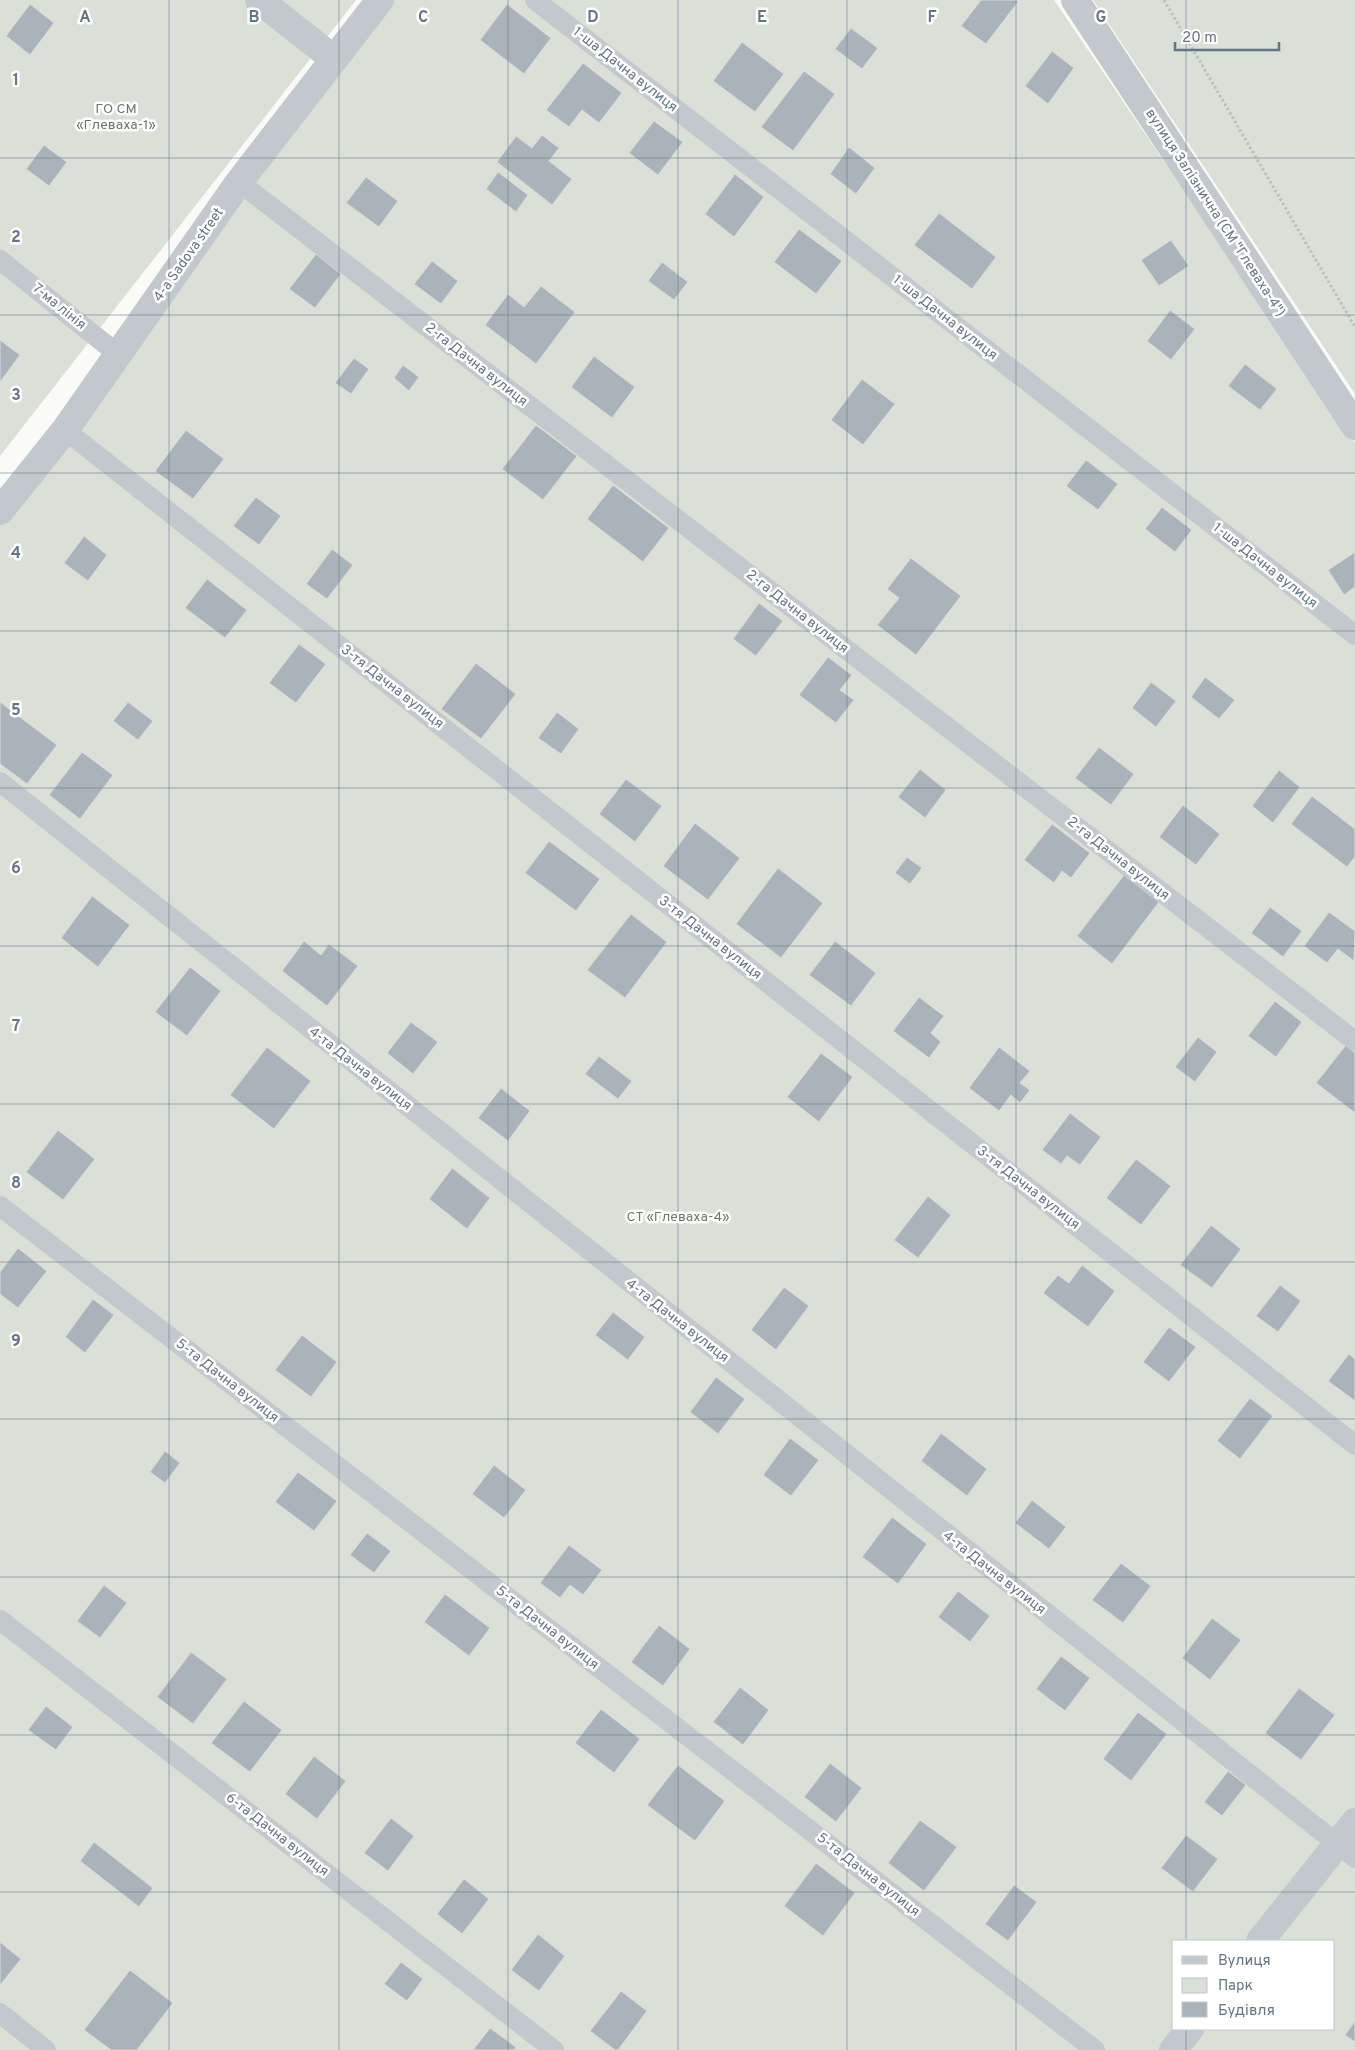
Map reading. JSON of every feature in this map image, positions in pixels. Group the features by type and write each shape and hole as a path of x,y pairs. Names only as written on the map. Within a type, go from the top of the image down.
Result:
{"street":[{"path":"259,0 334,59"},
{"name":"4-a Sadova street","path":"0,511 65,430 238,182 380,0"},
{"name":"вулиця Залізнична (СМ \"Глеваха-4\")","path":"1075,0 1355,426"},
{"path":"1261,1940 1346,1852 1355,1822"},
{"path":"1173,2050 1189,2030"}],"lane":[{"name":"1-ша Дачна вулиця","path":"535,0 1355,635"},
{"name":"2-га Дачна вулиця","path":"238,182 1355,1042"},
{"name":"7-ма лінія","path":"0,260 119,355"},
{"name":"3-тя Дачна вулиця","path":"65,430 1355,1445"},
{"name":"4-та Дачна вулиця","path":"0,782 1346,1852"},
{"name":"5-та Дачна вулиця","path":"0,1206 1095,2050"},
{"name":"6-та Дачна вулиця","path":"0,1620 554,2050"},
{"path":"0,2014 46,2050"}],"path":[{"path":"1164,0 1355,327"}],"green space":[{"name":"ГО СМ «Глеваха-1»","path":"0,0 356,0 0,456"},
{"name":"СТ «Глеваха-4»","path":"388,0 1054,0 1355,442 1355,2050 0,2050 0,492"},
{"path":"1093,0 1355,0 1355,394"}],"building":[{"path":"981,0 1016,0 1018,2 986,44 961,26"},
{"path":"30,4 54,23 30,55 6,36"},
{"path":"507,4 551,38 524,74 480,40"},
{"path":"851,28 878,48 862,69 835,49"},
{"path":"742,42 784,74 755,112 713,81"},
{"path":"1052,51 1074,68 1048,104 1025,86"},
{"path":"583,63 622,93 599,123 582,110 569,127 546,110"},
{"path":"804,71 835,94 793,151 761,127"},
{"path":"654,121 683,142 658,175 629,153"},
{"path":"542,135 559,148 549,161 572,179 552,205 497,162 516,136 532,148"},
{"path":"44,145 67,162 49,186 26,169"},
{"path":"849,147 875,168 856,194 830,174"},
{"path":"498,172 528,195 516,212 486,189"},
{"path":"735,174 764,197 734,237 705,214"},
{"path":"366,177 398,201 379,227 346,203"},
{"path":"939,213 996,257 972,289 914,245"},
{"path":"799,229 842,261 816,294 774,262"},
{"path":"1171,240 1189,266 1159,286 1141,260"},
{"path":"316,254 341,274 315,308 289,289"},
{"path":"432,261 458,281 441,304 414,284"},
{"path":"662,262 688,282 674,300 648,281"},
{"path":"541,286 575,312 536,364 485,325 508,294 524,307"},
{"path":"1170,310 1195,329 1171,360 1147,341"},
{"path":"0,340 20,355 0,382"},
{"path":"594,356 635,387 612,418 571,387"},
{"path":"354,358 369,369 351,394 335,383"},
{"path":"1245,364 1277,389 1260,410 1228,386"},
{"path":"403,365 419,377 409,391 394,378"},
{"path":"862,379 895,404 863,445 831,420"},
{"path":"536,425 577,456 543,500 502,469"},
{"path":"186,430 224,459 193,499 155,471"},
{"path":"1086,460 1118,484 1098,510 1066,486"},
{"path":"613,485 669,528 643,562 587,519"},
{"path":"256,497 281,516 259,545 233,526"},
{"path":"1162,507 1192,530 1175,552 1145,529"},
{"path":"84,536 107,555 88,581 64,563"},
{"path":"332,549 353,565 327,599 306,584"},
{"path":"1355,552 1355,587 1344,595 1328,570"},
{"path":"911,558 961,596 916,655 877,625 899,598 887,589"},
{"path":"207,579 247,610 225,638 185,608"},
{"path":"759,603 783,621 756,656 733,639"},
{"path":"299,644 326,664 296,703 269,683"},
{"path":"828,657 852,675 840,690 854,700 836,723 799,695"},
{"path":"476,663 516,694 481,739 441,709"},
{"path":"1205,677 1235,700 1219,719 1191,697"},
{"path":"1151,682 1176,701 1156,727 1132,708"},
{"path":"0,702 57,745 27,784 0,764"},
{"path":"128,702 153,721 138,740 113,721"},
{"path":"557,712 579,729 561,754 538,738"},
{"path":"1099,747 1134,774 1111,805 1075,778"},
{"path":"82,752 113,775 80,819 49,795"},
{"path":"920,769 946,790 925,818 898,797"},
{"path":"1279,770 1300,787 1273,823 1252,806"},
{"path":"626,779 662,806 635,842 599,814"},
{"path":"1312,796 1355,829 1355,857 1347,867 1291,824"},
{"path":"1183,805 1220,834 1196,865 1159,837"},
{"path":"695,823 740,858 708,900 663,866"},
{"path":"1052,824 1090,853 1071,878 1062,871 1054,883 1024,860"},
{"path":"549,841 600,879 576,911 525,873"},
{"path":"907,857 922,868 910,884 895,873"},
{"path":"778,868 823,903 781,958 736,924"},
{"path":"1124,875 1159,902 1112,964 1077,936"},
{"path":"92,896 130,925 98,967 61,938"},
{"path":"1270,907 1302,931 1283,957 1251,933"},
{"path":"1329,912 1355,931 1354,961 1338,949 1327,963 1304,946"},
{"path":"631,914 667,942 625,998 587,970"},
{"path":"304,941 321,955 329,944 358,966 327,1006 282,971"},
{"path":"835,941 876,973 851,1006 809,975"},
{"path":"190,967 221,991 187,1036 155,1012"},
{"path":"919,997 944,1016 931,1033 941,1042 929,1058 893,1031"},
{"path":"1275,1001 1302,1022 1276,1057 1248,1036"},
{"path":"411,1022 438,1042 413,1074 387,1053"},
{"path":"1198,1037 1217,1052 1195,1082 1175,1067"},
{"path":"1346,1045 1355,1053 1355,1113 1316,1083"},
{"path":"267,1047 311,1081 274,1129 230,1095"},
{"path":"999,1047 1030,1071 1020,1083 1030,1090 1020,1103 1011,1095 999,1111 969,1088"},
{"path":"821,1053 853,1077 819,1122 787,1097"},
{"path":"599,1056 632,1081 618,1099 585,1074"},
{"path":"501,1088 530,1111 508,1141 478,1118"},
{"path":"1070,1113 1101,1137 1080,1165 1067,1156 1061,1164 1042,1150"},
{"path":"58,1130 95,1159 63,1200 26,1172"},
{"path":"1136,1159 1171,1186 1141,1225 1106,1198"},
{"path":"452,1168 490,1198 467,1229 429,1199"},
{"path":"928,1196 951,1215 918,1258 894,1240"},
{"path":"1211,1225 1241,1249 1212,1288 1180,1265"},
{"path":"18,1248 47,1271 18,1308 0,1294 0,1272"},
{"path":"1082,1265 1115,1291 1088,1327 1043,1293 1058,1275 1069,1283"},
{"path":"1280,1285 1301,1301 1278,1332 1256,1316"},
{"path":"784,1287 809,1306 776,1350 751,1330"},
{"path":"93,1299 114,1315 85,1353 65,1337"},
{"path":"613,1312 645,1337 628,1360 595,1335"},
{"path":"1169,1327 1196,1347 1169,1382 1143,1362"},
{"path":"302,1335 337,1362 311,1397 275,1370"},
{"path":"1349,1354 1355,1359 1355,1401 1328,1381"},
{"path":"716,1377 745,1399 718,1434 690,1412"},
{"path":"1250,1398 1273,1416 1240,1459 1217,1441"},
{"path":"941,1433 987,1469 967,1496 921,1461"},
{"path":"790,1438 819,1460 791,1496 763,1475"},
{"path":"165,1451 180,1463 165,1483 150,1472"},
{"path":"494,1465 526,1490 504,1518 472,1494"},
{"path":"298,1472 337,1501 314,1531 275,1502"},
{"path":"1032,1500 1066,1527 1049,1549 1015,1523"},
{"path":"892,1517 927,1544 898,1584 862,1557"},
{"path":"367,1533 391,1551 374,1573 350,1555"},
{"path":"569,1545 602,1570 583,1595 570,1585 560,1598 540,1583"},
{"path":"1121,1563 1151,1586 1123,1623 1092,1600"},
{"path":"104,1585 127,1603 100,1638 77,1621"},
{"path":"958,1591 990,1616 970,1642 938,1617"},
{"path":"445,1594 490,1628 469,1656 424,1622"},
{"path":"1212,1618 1241,1640 1210,1680 1182,1658"},
{"path":"659,1625 690,1649 663,1686 631,1662"},
{"path":"191,1652 227,1679 193,1724 157,1697"},
{"path":"1061,1656 1090,1678 1065,1711 1036,1689"},
{"path":"740,1687 769,1710 743,1745 713,1722"},
{"path":"1299,1688 1335,1715 1301,1760 1265,1733"},
{"path":"244,1701 282,1730 250,1772 211,1743"},
{"path":"46,1706 73,1727 56,1750 28,1730"},
{"path":"601,1709 640,1739 614,1773 575,1743"},
{"path":"1138,1712 1167,1734 1131,1781 1103,1759"},
{"path":"314,1756 346,1781 317,1819 285,1794"},
{"path":"830,1763 862,1788 836,1822 804,1797"},
{"path":"678,1765 725,1801 695,1841 647,1805"},
{"path":"1228,1771 1246,1785 1222,1816 1204,1802"},
{"path":"391,1818 414,1836 388,1871 364,1853"},
{"path":"920,1820 957,1847 924,1891 888,1863"},
{"path":"1186,1835 1218,1859 1193,1892 1161,1868"},
{"path":"94,1842 153,1888 139,1907 80,1861"},
{"path":"816,1863 855,1893 823,1936 784,1906"},
{"path":"464,1879 489,1899 462,1934 437,1914"},
{"path":"1014,1885 1037,1902 1008,1941 985,1924"},
{"path":"538,1934 565,1956 539,1991 511,1970"},
{"path":"0,1942 21,1959 1,1984 0,1984"},
{"path":"401,1962 423,1979 407,2001 384,1984"},
{"path":"130,1970 173,2003 137,2050 111,2050 84,2030"},
{"path":"621,1991 647,2011 618,2050 615,2050 590,2031"},
{"path":"1355,2021 1355,2042 1345,2035"},
{"path":"490,2028 516,2047 514,2050 473,2050"}]}
